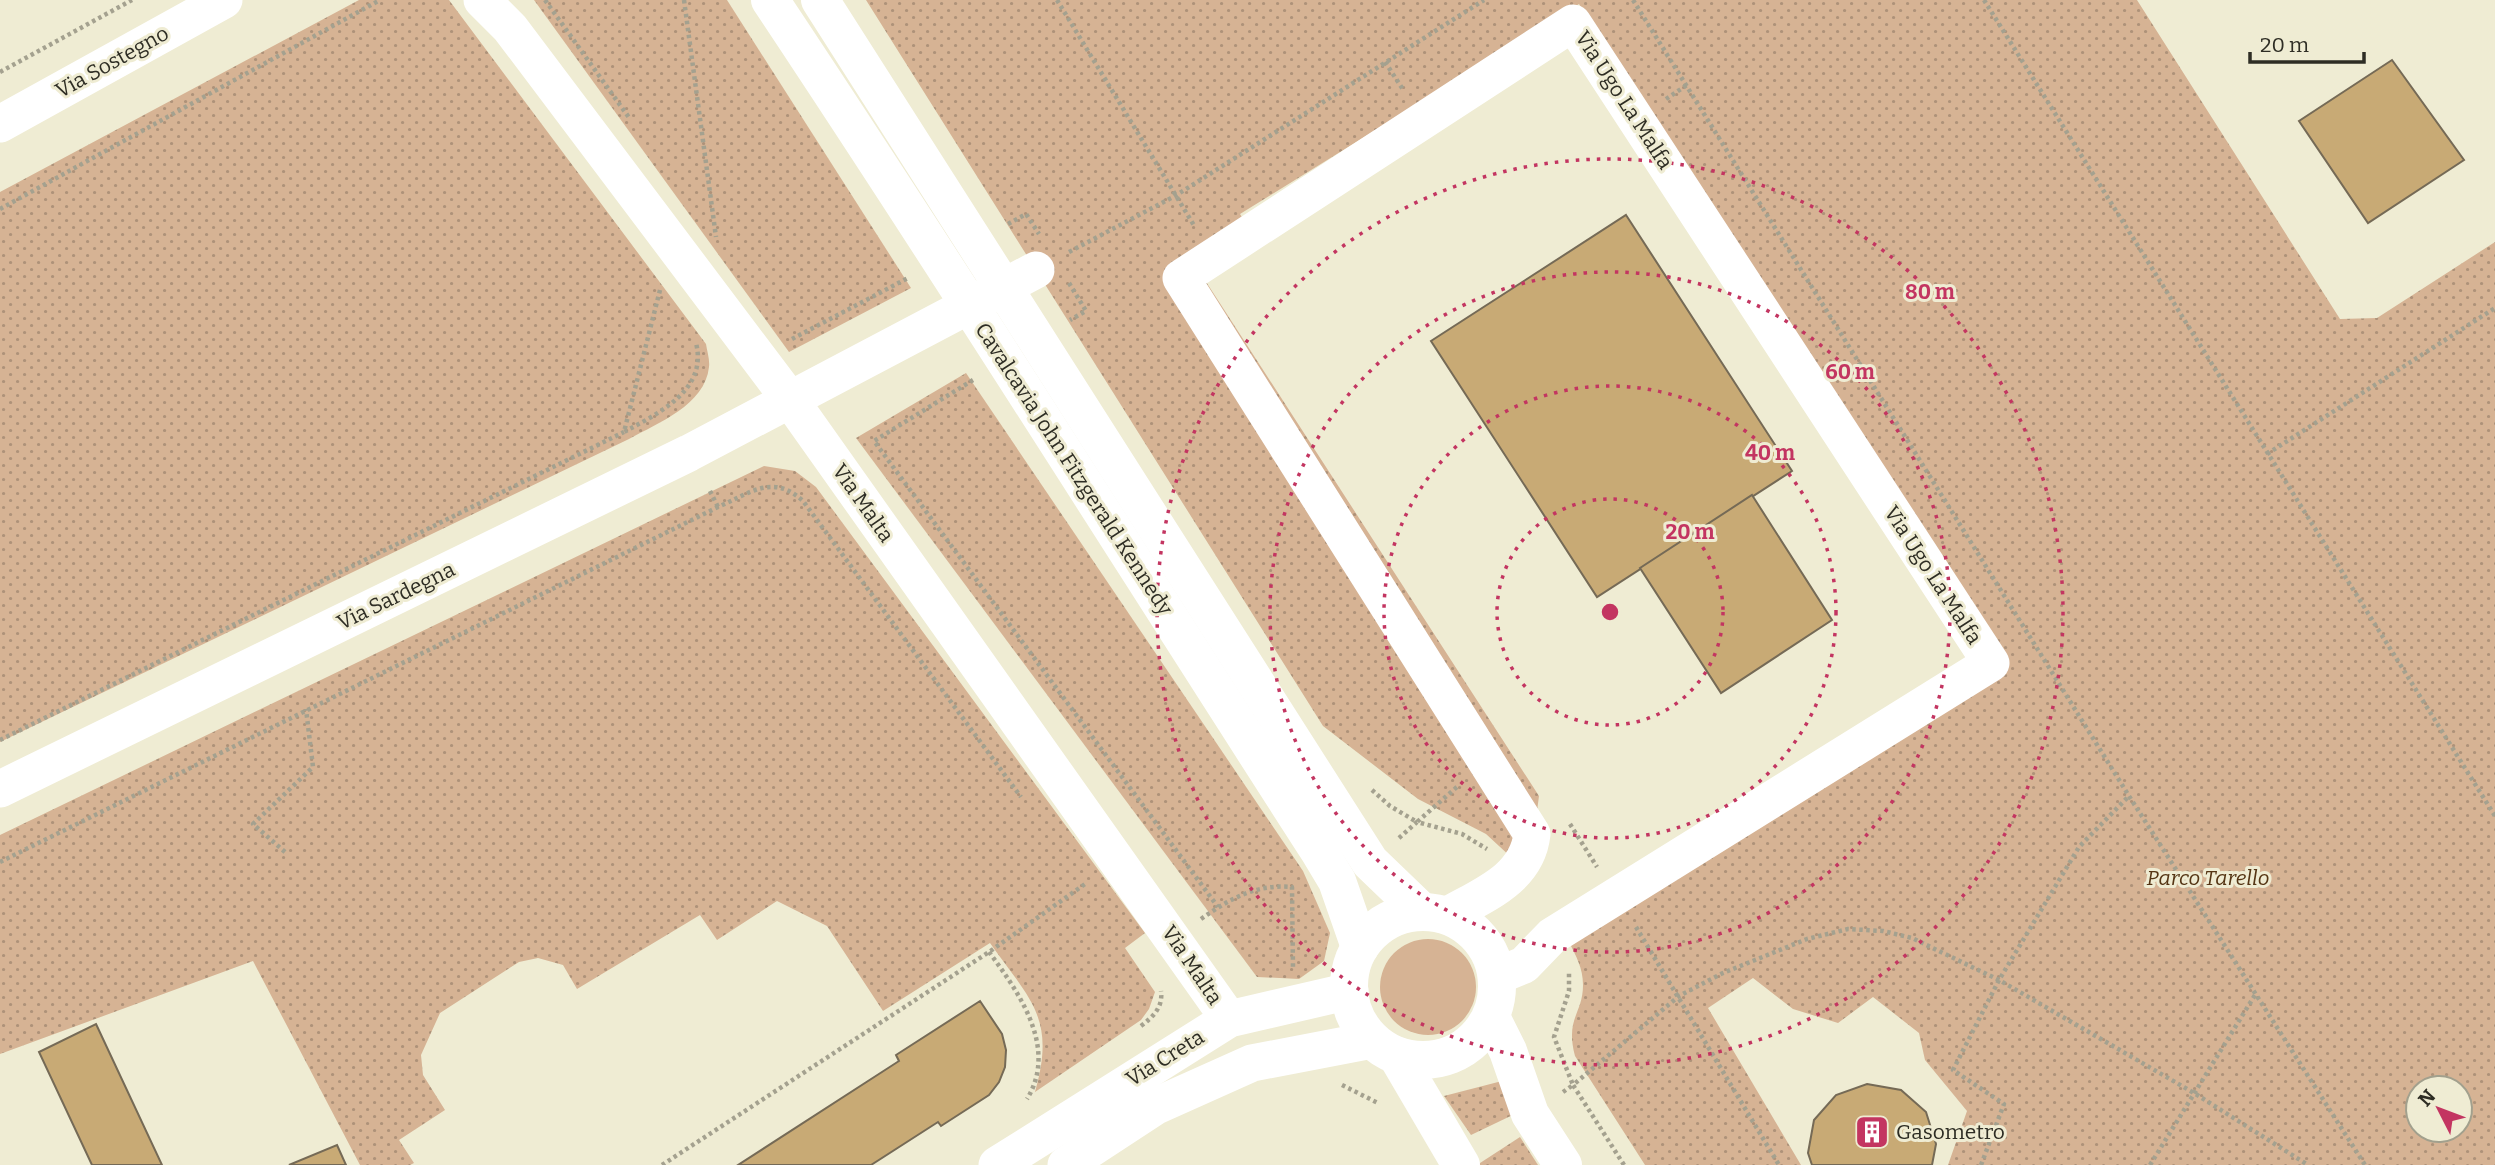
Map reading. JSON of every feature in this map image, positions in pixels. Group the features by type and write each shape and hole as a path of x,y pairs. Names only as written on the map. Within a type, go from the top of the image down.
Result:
{"street":[{"name":"Via Sostegno","path":"0,124 224,0"},
{"name":"Via Malta","path":"482,0 510,28 791,401 1229,1018"},
{"name":"Cavalcavia John Fitzgerald Kennedy","path":"770,0 908,208 1060,450 1319,851 1337,881 1360,947"},
{"name":"Cavalcavia John Fitzgerald Kennedy","path":"820,0 1370,862 1398,892 1434,913"},
{"name":"Via Ugo La Malfa","path":"1434,913 1514,876 1530,852 1532,834 1181,278 1573,23 1991,663 1552,936 1524,965 1497,976"},
{"name":"Via Sardegna","path":"0,789 791,401 1036,270"},
{"path":"1385,1048 1418,1060 1441,1058 1461,1050 1479,1036 1491,1017 1497,997 1497,976 1489,950 1471,929 1434,913 1397,916 1376,929 1360,947 1353,961 1350,991 1356,1018 1385,1048 1461,1165"},
{"name":"Via Creta","path":"997,1165 1229,1018 1350,991"},
{"path":"1491,1017 1508,1051 1530,1114 1563,1165"},
{"name":"Via Creta","path":"1066,1165 1156,1106 1252,1063 1385,1048"}],"path":[{"path":"0,72 132,0"},
{"path":"0,209 380,0"},
{"path":"684,0 717,240"},
{"path":"1057,0 1175,196"},
{"path":"1036,270 1175,196 1483,0"},
{"path":"1633,0 2129,796 2365,1165"},
{"path":"1983,0 2495,816"},
{"path":"624,432 660,290 668,299"},
{"path":"2267,454 2495,308"},
{"path":"0,740 624,432 663,410 689,388 699,365 698,345 693,337"},
{"path":"663,410 668,418"},
{"path":"874,441 1218,907 1245,892 1270,885 1293,887 1291,934 1294,972"},
{"path":"0,862 306,709 719,508 763,487 777,485 797,495 1028,806"},
{"path":"709,491 719,508"},
{"path":"285,852 253,824 313,768 306,709"},
{"path":"1981,1165 2004,1104 1953,1070 1999,981 2080,847 2129,796"},
{"path":"1399,838 1417,822 1462,834 1491,852"},
{"path":"1077,873 1094,895"},
{"path":"662,1165 989,952 1085,884"},
{"path":"1552,1100 1679,996 1723,973 1807,939 1848,929 1883,931 1912,938 1999,981 2194,1093 2308,1165"},
{"path":"989,952 1032,1017 1040,1059 1030,1096 1022,1107"},
{"path":"1569,971 1569,991 1554,1037 1573,1085 1624,1165"},
{"path":"1138,1029 1155,1016 1162,1000 1161,986"},
{"path":"2150,1165 2255,995"},
{"path":"1679,996 1779,1165"}],"green space":[{"path":"359,0 449,0 706,344 709,364 706,380 690,402 629,439 0,742 0,192"},
{"path":"534,0 727,0 911,288 789,352"},
{"name":"Parco Tarello","path":"866,0 2137,0 2340,319 2377,318 2495,242 2495,1165 1948,1165 1967,1111 1925,1060 1919,1033 1873,997 1838,1023 1793,1009 1753,978 1708,1008 1801,1165 1645,1165 1575,1056 1572,1033 1582,995 1583,979 1579,962 1569,942 2008,670 1579,4 1240,214 1245,222 1190,257 1539,796 1535,826 1512,858 1486,834 1418,799 1323,726"},
{"path":"966,373 1303,871 1330,933 1324,961 1299,979 1257,977 856,438"},
{"path":"764,466 795,471 816,487 1145,933 1125,948 1155,992 1149,1009 1141,1020 1035,1092 1043,1046 1041,1028 1028,996 990,943 883,1011 827,926 777,901 717,940 700,915 577,989 563,965 538,958 519,962 440,1013 421,1055 423,1075 445,1110 399,1140 414,1163 410,1165 360,1165 253,961 0,1054 0,835"},
{"path":"1428,939 1446,943 1462,953 1472,969 1476,987 1472,1005 1462,1021 1446,1031 1428,1035 1410,1031 1394,1021 1384,1005 1380,987 1384,969 1394,953 1410,943"},
{"path":"1502,1081 1519,1112 1471,1135 1444,1096"},
{"path":"1520,1137 1538,1165 1477,1165"}],"building":[{"path":"2392,60 2464,160 2368,223 2299,121"},
{"path":"1626,215 1792,471 1597,597 1431,341"},
{"path":"1752,495 1832,620 1721,693 1640,568"},
{"path":"980,1001 1002,1034 1006,1050 1005,1067 999,1082 989,1095 941,1126 938,1122 871,1165 738,1165 899,1061 896,1055"},
{"path":"96,1024 162,1165 92,1165 39,1052"},
{"name":"Gasometro","path":"1867,1084 1901,1090 1926,1112 1936,1144 1932,1165 1812,1165 1808,1153 1814,1120 1836,1095"},
{"path":"337,1145 346,1165 289,1165"}],"place":[{"name":"Gasometro","path":"1872,1132"}]}
